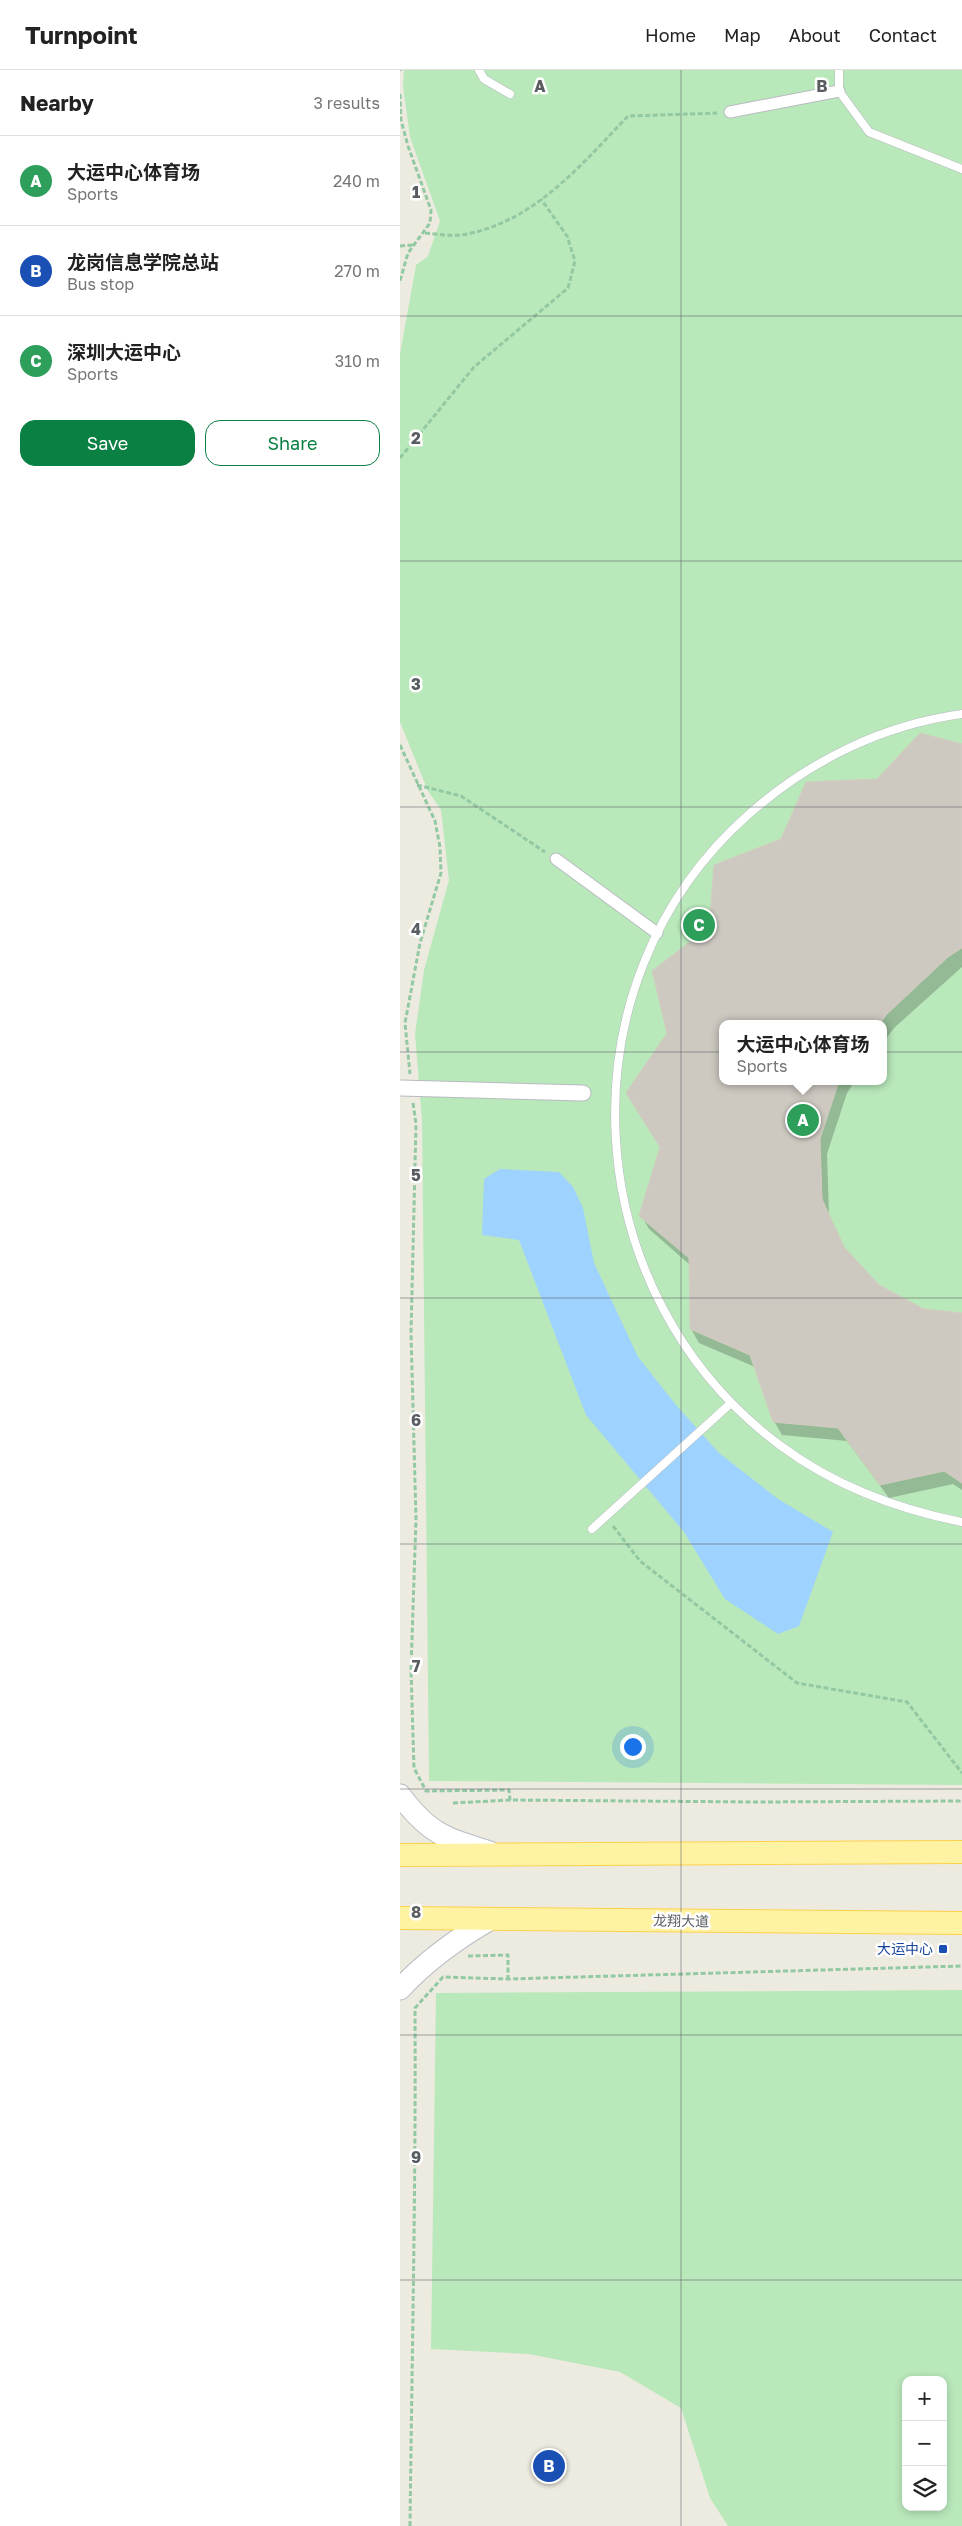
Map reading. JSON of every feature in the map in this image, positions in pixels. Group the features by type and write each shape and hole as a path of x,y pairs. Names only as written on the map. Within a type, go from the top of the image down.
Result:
{"main road":[{"path":"400,1795 413,1812 432,1830 458,1842 495,1854"},
{"path":"400,1855 962,1852"},
{"name":"龙翔大道","path":"400,1918 962,1923"},
{"path":"400,1989 420,1967 450,1943 490,1919"}],"street":[{"path":"730,112 839,91"},
{"path":"556,859 657,933"},
{"path":"406,1088 583,1093"}],"lane":[{"path":"478,70 484,78 510,94"},
{"path":"839,70 839,91 869,132 962,169"},
{"path":"962,714 913,723 881,734 842,751 790,780 737,824 714,848 674,904 657,933 632,996 618,1062 614,1129 618,1171 630,1229 654,1292 688,1350 731,1403 781,1446 837,1481 898,1507 962,1522"},
{"path":"592,1529 731,1403"}],"path":[{"path":"400,94 402,120 408,146 431,210 430,224 403,264 400,281"},
{"path":"425,233 449,236 467,234 494,225 541,199 572,175 628,116 730,112"},
{"path":"400,458 474,367 568,288 575,261 567,236 541,199"},
{"path":"400,246 414,246"},
{"path":"400,745 435,821 440,846 441,873 420,943 405,1023 406,1088 416,1124 411,1334 416,1519 411,1669 414,1768 426,1791 509,1790 510,1800"},
{"path":"417,785 461,796 556,859"},
{"path":"606,1517 640,1561 797,1682 907,1702 962,1773"},
{"path":"453,1802 510,1800 962,1801"},
{"path":"462,1956 508,1955 508,1979"},
{"path":"410,2526 412,2285 416,2180 415,2008 443,1977 508,1979 962,1966"}],"green space":[{"path":"404,70 962,70 962,1785 429,1781 422,1120 415,1034 424,970 449,880 441,810 428,791 400,722 400,354 416,265 428,256 440,221 410,137 403,86"},
{"path":"962,1990 962,2526 728,2526 710,2498 681,2408 620,2372 529,2354 431,2349 436,1993"}],"water":[{"path":"500,1169 559,1172 573,1187 583,1208 594,1263 638,1357 676,1405 719,1453 778,1499 833,1532 799,1626 778,1634 725,1599 684,1532 586,1415 519,1240 482,1235 484,1179"}],"building":[{"path":"920,733 962,744 962,948 948,957 883,1020 719,1020 719,1085 838,1085 820,1139 822,1199 844,1247 879,1285 924,1309 962,1313 962,1483 944,1471 880,1485 838,1428 773,1422 750,1355 690,1329 689,1258 639,1216 660,1147 626,1093 667,1033 652,971 709,927 714,865 781,839 806,782 877,779"}],"place":[{"name":"深圳大运中心","path":"699,925"},
{"name":"大运中心体育场","path":"803,1120"},
{"name":"大运中心","path":"943,1949"},
{"name":"龙岗信息学院总站","path":"549,2466"}]}
